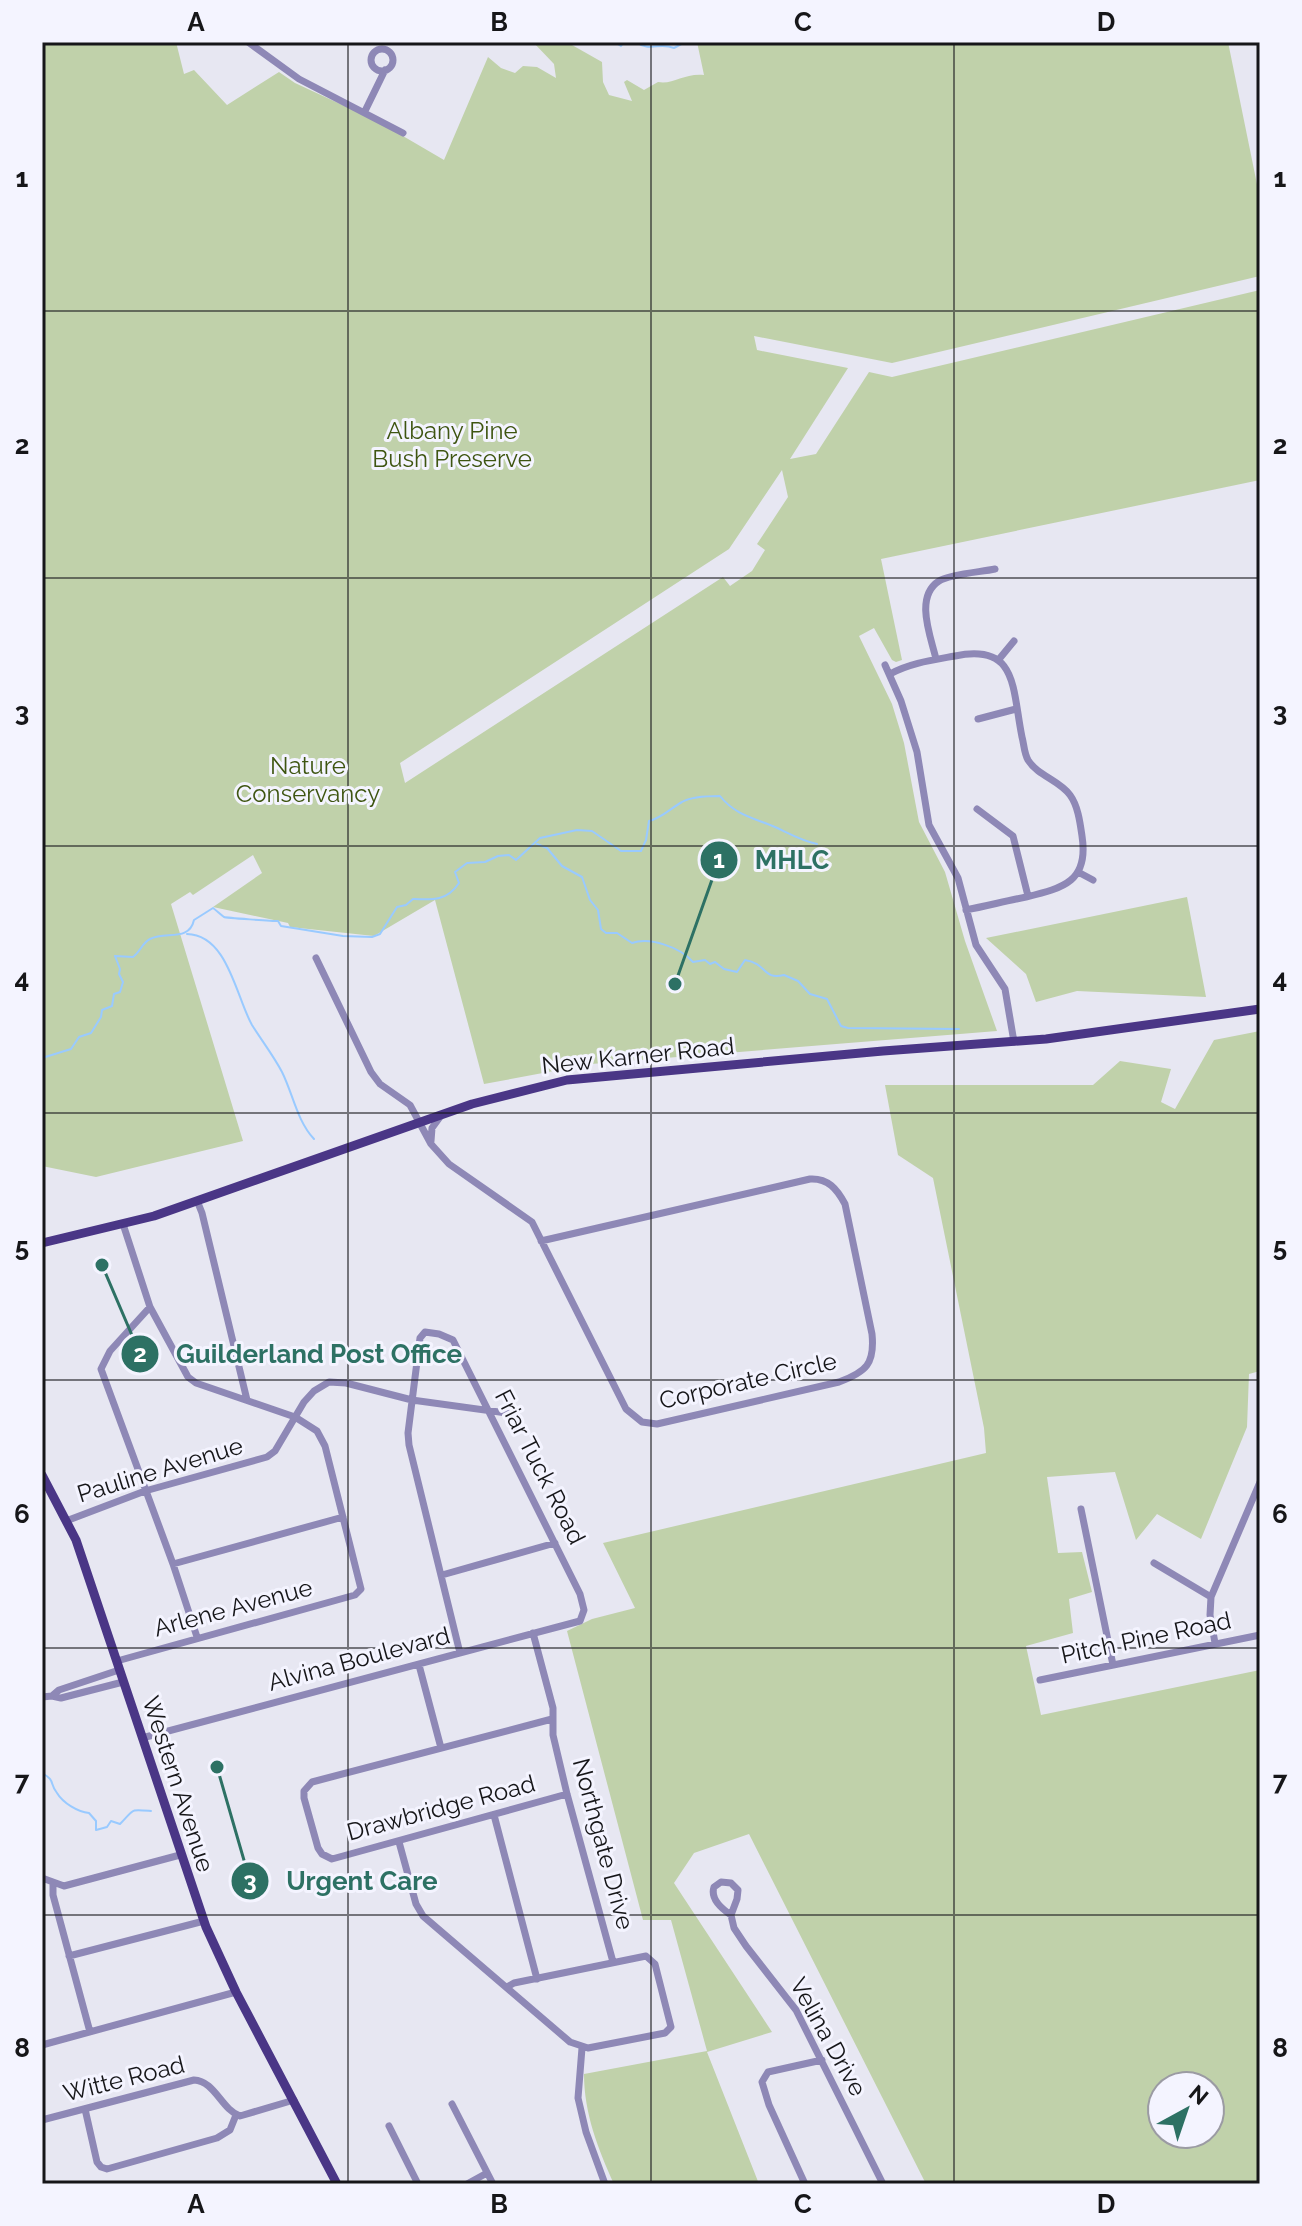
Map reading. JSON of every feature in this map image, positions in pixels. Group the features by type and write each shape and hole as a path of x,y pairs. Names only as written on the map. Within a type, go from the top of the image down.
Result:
{"main road":[{"name":"New Karner Road","path":"42,1243 198,1203 509,1093 585,1078 1014,1042 1260,1009"},
{"name":"Western Avenue","path":"42,1475 76,1540 204,1921 236,1992 334,2183"}],"street":[{"path":"248,42 299,79 403,133"},
{"path":"365,111 385,70"},
{"path":"936,659 925,604 931,590 943,580 995,569"},
{"path":"1000,658 1014,641"},
{"path":"890,674 908,666 973,652 1000,658 1009,677 1028,759 1041,773 1063,787 1076,809 1084,849 1083,863 1062,887 966,910"},
{"path":"885,665 917,752 929,825 954,871 976,945 1009,999 1014,1042"},
{"path":"978,719 1016,709"},
{"path":"977,809 1013,836 1028,896"},
{"path":"1078,872 1093,880"},
{"name":"Corporate Circle","path":"316,958 371,1072 380,1084 410,1105 431,1144 457,1170 526,1216 626,1409 642,1422 657,1424 839,1382 859,1374 871,1359 872,1334 845,1204 833,1186 822,1180 810,1179 541,1241"},
{"path":"431,1144 432,1128 443,1114"},
{"path":"198,1203 247,1400"},
{"path":"123,1224 150,1307 188,1377 196,1383 295,1417 321,1436 343,1517 173,1564"},
{"path":"150,1307 114,1346 102,1365 103,1380 173,1564 197,1637"},
{"name":"Friar Tuck Road","path":"412,1400 422,1335 428,1332 453,1340 580,1594 584,1615"},
{"name":"Pauline Avenue","path":"66,1521 145,1491 267,1457 275,1451 314,1391 329,1382 346,1383 412,1400 514,1414"},
{"path":"412,1400 409,1445 460,1653"},
{"path":"1215,1643 1210,1615 1211,1597 1260,1482"},
{"path":"1081,1509 1113,1665"},
{"name":"Arlene Avenue","path":"52,1696 59,1690 197,1637 355,1595 361,1585 343,1517"},
{"path":"442,1575 555,1543"},
{"path":"1154,1563 1211,1597"},
{"name":"Alvina Boulevard","path":"142,1738 574,1624 584,1615"},
{"name":"Northgate Drive","path":"533,1633 550,1697 567,1794 613,1962 643,1956 653,1960 671,2027 665,2033 582,2048"},
{"name":"Pitch Pine Road","path":"1040,1680 1260,1635"},
{"path":"419,1665 441,1748 552,1719"},
{"path":"42,1697 70,1697 123,1682"},
{"name":"Drawbridge Road","path":"441,1748 306,1786 304,1798 318,1848 332,1859 567,1794"},
{"path":"494,1815 537,1979"},
{"path":"399,1842 416,1904 423,1916 570,2042 582,2048 578,2098 586,2132 605,2184"},
{"path":"42,1878 64,1886 180,1855"},
{"name":"Velina Drive","path":"731,1915 719,1906 714,1895 714,1887 721,1882 731,1883 738,1890 731,1915 734,1928 796,2010 883,2184"},
{"path":"53,1884 53,1895 90,2032"},
{"path":"69,1956 204,1921"},
{"path":"507,1987 613,1962"},
{"path":"42,2045 236,1992"},
{"path":"805,2184 769,2105 762,2082 768,2072 822,2060"},
{"name":"Witte Road","path":"42,2120 199,2080 210,2087 236,2115"},
{"path":"85,2109 97,2162 107,2169 217,2138 230,2130 236,2115 247,2116 294,2100"},
{"path":"452,2104 493,2184"},
{"path":"389,2126 418,2184"},
{"path":"467,2184 487,2173"}],"green space":[{"path":"42,42 176,42 184,74 194,70 227,105 279,72 295,83 379,122 444,160 488,57 501,68 515,73 523,66 537,67 556,78 554,64 533,42 572,45 602,62 603,82 609,95 632,101 624,82 627,80 644,90 658,82 704,75 697,42 1228,42 1260,199 1260,276 892,363 754,336 757,350 848,368 790,459 816,454 869,372 892,377 1260,290 1260,480 881,559 902,660 892,660 874,628 859,636 892,704 904,743 919,822 945,872 965,941 997,1031 591,1064 484,1084 435,900 374,936 290,927 288,923 213,907 262,873 253,855 193,895 190,892 171,904 243,1141 96,1177 42,1166","holes":["782,470 788,497 757,544 765,550 752,571 730,586 723,577 405,783 400,763 729,549"]},
{"path":"1187,897 1206,997 1077,991 1036,1002 1026,974 986,938"},
{"path":"1260,1031 1260,1371 1249,1374 1247,1427 1201,1539 1157,1514 1136,1540 1115,1472 1047,1477 1058,1553 1082,1552 1092,1592 1069,1599 1073,1633 1026,1646 1041,1715 1260,1670 1260,2184 926,2184 749,1834 694,1853 674,1883 772,2032 707,2052 759,2184 614,2184 593,2130 586,2103 584,2074 707,2051 671,1920 643,1920 567,1631 592,1619 635,1608 603,1543 986,1453 984,1428 933,1178 898,1155 885,1085 1093,1085 1120,1061 1171,1069 1161,1102 1175,1109 1214,1040"}],"waterway":[{"path":"614,42 621,46 624,42"},
{"path":"636,42 645,46 674,48 685,42"},
{"path":"42,1058 71,1049 79,1037 91,1033 102,1010 112,1006 114,994 120,992 123,982 115,956 133,957 150,939 182,934 194,920 213,908 224,917 278,921 281,926 343,936 372,937 380,934 397,907 413,899 433,899 450,893 459,883 455,872 467,863 509,855 516,860 540,838 577,830 592,831 621,851 641,851 649,821 686,800 701,797 720,796 745,815 817,844"},
{"path":"537,844 547,848 562,866 582,877 590,900 598,910 601,929 606,933 617,933 632,943 647,941 664,945 681,952 693,962 715,962 724,969 737,972 745,960 752,962 768,974 784,975 798,981 810,994 827,999 841,1026 848,1028 959,1029"},
{"path":"187,934 201,937 221,956 252,1025 282,1072 299,1116 314,1139"},
{"path":"42,1773 51,1780 63,1800 89,1813 96,1821 96,1830 107,1827 111,1821 120,1824 133,1811 151,1811"}],"place":[{"name":"MHLC","path":"675,984"},
{"name":"Guilderland Post Office","path":"102,1265"},
{"name":"Urgent Care","path":"217,1767"}],"park label":[{"name":"Albany Pine Bush Preserve","path":"452,445"},
{"name":"Nature Conservancy","path":"308,780"}]}
